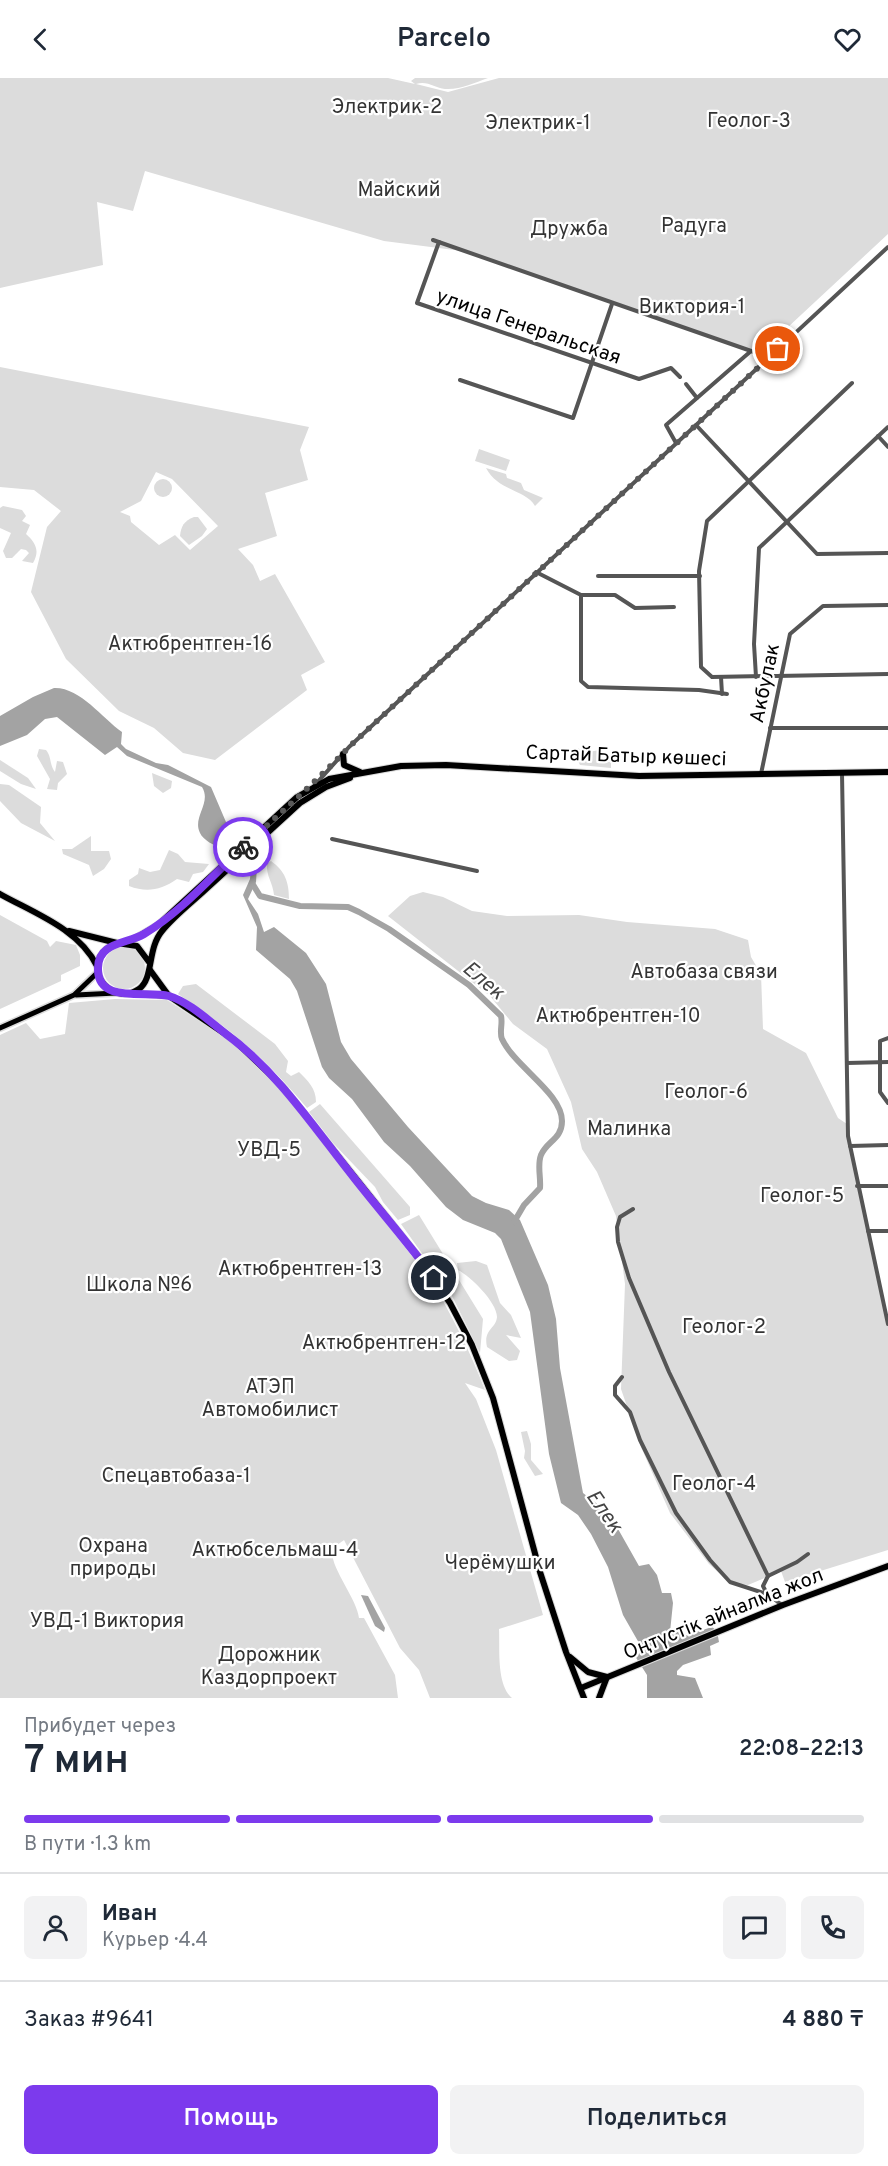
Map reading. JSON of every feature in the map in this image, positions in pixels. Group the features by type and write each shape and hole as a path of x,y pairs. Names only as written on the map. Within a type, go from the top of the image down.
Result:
{"highway":[{"path":"343,754 343,762 347,767 364,772"},
{"name":"Сартай Батыр көшесі","path":"364,772 401,766 446,765 639,776 888,772"},
{"path":"127,943 158,926 192,898 315,784 364,772"},
{"path":"267,829 300,803 326,787 364,772"},
{"path":"0,894 66,930 83,945 98,969 104,986 116,993 169,996"},
{"path":"192,898 162,930 149,962 150,970 169,996 234,1040 276,1081 421,1260 450,1303 472,1345 493,1398 540,1572 566,1652 584,1698"},
{"path":"66,930 137,946 149,962"},
{"path":"98,969 104,951 117,943"},
{"path":"131,993 144,984 150,970"},
{"name":"Оңтүстік айналма жол","path":"580,1688 783,1605 888,1566"},
{"path":"566,1652 588,1672 609,1676 600,1698"}],"main road":[{"path":"74,995 98,969"},
{"path":"0,1028 74,995 116,993"}],"street":[{"path":"433,240 751,351 764,362"},
{"name":"улица Генеральская","path":"439,242 417,303 639,379 671,368 680,377"},
{"path":"300,803 343,754 888,247"},
{"path":"460,380 573,418 612,304"},
{"path":"676,443 666,426 751,351"},
{"path":"852,383 707,521 700,576 701,667 712,677 888,674"},
{"path":"686,384 697,398"},
{"path":"696,425 816,554 888,553"},
{"path":"756,677 754,644 759,548 888,427"},
{"path":"878,436 888,447"},
{"path":"536,572 581,595 615,595 634,608 674,607"},
{"path":"598,576 700,576"},
{"path":"581,595 581,681 588,687 699,690 728,694"},
{"name":"Акбулак","path":"761,775 790,634 823,606 888,605"},
{"path":"721,677 722,694"},
{"path":"770,728 888,728"},
{"path":"842,773 846,1063 850,1146 888,1324"},
{"path":"332,839 477,871"},
{"path":"888,1038 880,1041 880,1092 888,1103"},
{"path":"846,1063 888,1062"},
{"path":"850,1146 888,1145"},
{"path":"857,1186 888,1186"},
{"path":"633,1209 620,1216 617,1227 620,1250 629,1278 669,1372 768,1576"},
{"path":"868,1231 888,1231"},
{"path":"880,1284 888,1283"},
{"path":"622,1377 615,1386 615,1395 630,1412 640,1440 676,1513 710,1560 730,1582 767,1594 783,1605"},
{"path":"767,1594 763,1586 768,1576 808,1554"}],"green space":[{"path":"0,78 388,78 415,84 411,81 415,78 488,78 451,89 424,83 416,84 448,92 499,78 888,78 888,234 758,355 470,252 384,241 145,171 133,211 97,202 103,265 0,288"},
{"name":"Актюбрентген-16","path":"0,367 309,427 300,450 308,480 265,493 277,536 238,549 253,565 260,581 275,574 325,662 301,675 307,690 215,760 183,753 154,728 119,711 66,659 31,592 47,527 61,511 34,490 0,487","holes":["156,472 172,479 218,526 190,550 175,535 159,545 131,522 130,516 120,512 141,501"]},
{"path":"479,449 510,460 506,471 475,461"},
{"path":"486,468 506,474 507,478 521,483 524,490 543,498 535,506 525,497 497,481"},
{"path":"163,479 169,482 172,488 169,494 163,497 157,494 154,488 157,482"},
{"path":"3,506 22,510 26,516 22,521 30,525 26,534 34,544 36,551 33,563 22,561 29,553 21,549 12,558 6,558 3,551 11,533 0,528 0,508"},
{"path":"198,517 207,529 202,536 189,545 180,536 180,532 185,522"},
{"path":"578,748 584,753 599,750 608,752 606,756 598,759 611,762 611,768 580,765 578,761 572,760"},
{"path":"39,749 46,750 55,772 57,761 63,762 67,774 58,783 57,790 47,789 50,779 37,756"},
{"path":"0,760 28,778 36,789 21,784 0,771"},
{"path":"152,773 172,781 171,788 163,793 154,786"},
{"path":"0,784 9,785 41,807 40,823 55,841 21,823 0,801"},
{"path":"91,836 91,851 109,851 111,859 104,869 93,876 89,865 63,854 62,849 72,849"},
{"path":"169,850 178,854 185,862 209,864 203,872 193,874 189,882 177,879 160,888 148,890 129,886 129,880 138,874 139,868 150,872 160,870"},
{"path":"271,861 285,877 289,899 274,895 267,868 267,864"},
{"path":"423,892 443,897 472,911 507,916 579,915 627,922 715,929 748,940 751,957 761,974 763,1029 806,1053 838,1118 847,1124 888,1318 888,1550 785,1582 781,1571 748,1585 730,1583 709,1564 670,1513 641,1447 621,1389 625,1284 616,1216 597,1172 582,1149 571,1102 547,1049 513,1024 490,996 388,916 410,896"},
{"path":"0,915 47,941 50,947 56,941 76,945 80,955 80,966 61,975 61,981 0,1009"},
{"path":"124,947 132,948 139,953 144,960 144,976 139,983 132,988 124,989 116,988 109,983 104,976 103,968 104,960 109,953 116,948"},
{"path":"196,984 275,1044 288,1061 286,1072 291,1076 299,1072 302,1075 313,1089 316,1102 307,1108 247,1046 178,994 183,986"},
{"path":"115,999 167,1000 233,1043 281,1090 430,1279 446,1306 485,1390 465,1383 476,1399 496,1450 543,1615 499,1629 501,1675 503,1684 512,1698 430,1698 419,1670 400,1648 344,1540 333,1548 334,1563 359,1618 364,1618 395,1675 398,1698 0,1698 0,1035 26,1023 40,1039 65,1034 69,1003"},
{"path":"320,1104 410,1207 410,1215 398,1220 383,1202 375,1187 333,1143 309,1112"},
{"path":"419,1215 483,1319 480,1353 451,1294 401,1224"},
{"path":"476,1261 487,1265 500,1303 511,1315 521,1338 506,1335 520,1351 517,1360 509,1361 487,1347 487,1336 496,1321 496,1311 482,1290 458,1270 457,1263"},
{"path":"527,1431 531,1444 531,1460 543,1474 535,1476 524,1458 521,1432"}],"water":[{"path":"54,688 73,692 90,704 122,732 121,744 126,749 156,763 168,765 211,787 229,829 248,850 257,867 256,882 248,899 258,914 264,932 274,927 306,953 326,984 341,1042 351,1059 408,1127 472,1196 509,1210 520,1220 548,1285 556,1319 560,1368 583,1493 609,1513 639,1566 649,1564 657,1575 662,1593 671,1593 673,1603 670,1632 677,1626 684,1636 712,1627 717,1631 719,1642 710,1646 711,1655 683,1665 677,1671 677,1675 695,1678 703,1698 647,1698 647,1675 635,1656 639,1643 623,1615 608,1567 578,1515 561,1503 549,1454 530,1312 501,1239 495,1233 463,1220 446,1207 410,1166 384,1142 352,1099 329,1078 322,1067 297,991 290,979 256,950 257,927 243,895 250,879 251,868 239,857 209,842 200,833 198,821 205,799 202,787 127,756 117,747 105,755 57,717 45,719 27,735 0,746 0,716"},
{"path":"361,1595 368,1596 385,1628 384,1632 375,1626"}],"waterway":[{"name":"Елек","path":"252,883 260,896 300,906 348,907 359,912 389,929 469,985 501,1016 502,1039 517,1060 554,1100 562,1121 560,1132 541,1155 540,1188 524,1205 514,1222"}],"way so far":[{"path":"243,847 297,797 315,784 349,747 778,349"}],"route":[{"path":"243,847 158,926 127,943 117,943 104,951 98,966 100,979 104,986 116,993 169,996 204,1018 246,1050 282,1087 434,1278"}],"park label":[{"name":"Электрик-2","path":"387,106"},
{"name":"Геолог-3","path":"749,120"},
{"name":"Электрик-1","path":"538,122"},
{"name":"Майский","path":"399,189"},
{"name":"Радуга","path":"694,225"},
{"name":"Дружба","path":"569,228"},
{"name":"Виктория-1","path":"692,306"},
{"name":"Автобаза связи","path":"704,971"},
{"name":"Актюбрентген-10","path":"618,1015"},
{"name":"Геолог-6","path":"706,1091"},
{"name":"Малинка","path":"629,1128"},
{"name":"УВД-5","path":"269,1149"},
{"name":"Геолог-5","path":"802,1195"},
{"name":"Актюбрентген-13","path":"300,1268"},
{"name":"Школа №6","path":"139,1284"},
{"name":"Геолог-2","path":"724,1326"},
{"name":"Актюбрентген-12","path":"384,1342"},
{"name":"АТЭП Автомобилист","path":"270,1398"},
{"name":"Спецавтобаза-1","path":"176,1475"},
{"name":"Геолог-4","path":"714,1483"},
{"name":"Актюбсельмаш-4","path":"275,1549"},
{"name":"Охрана природы","path":"113,1556"},
{"name":"Черёмушки","path":"500,1562"},
{"name":"УВД-1 Виктория","path":"107,1620"},
{"name":"Дорожник Каздорпроект","path":"269,1666"}]}
